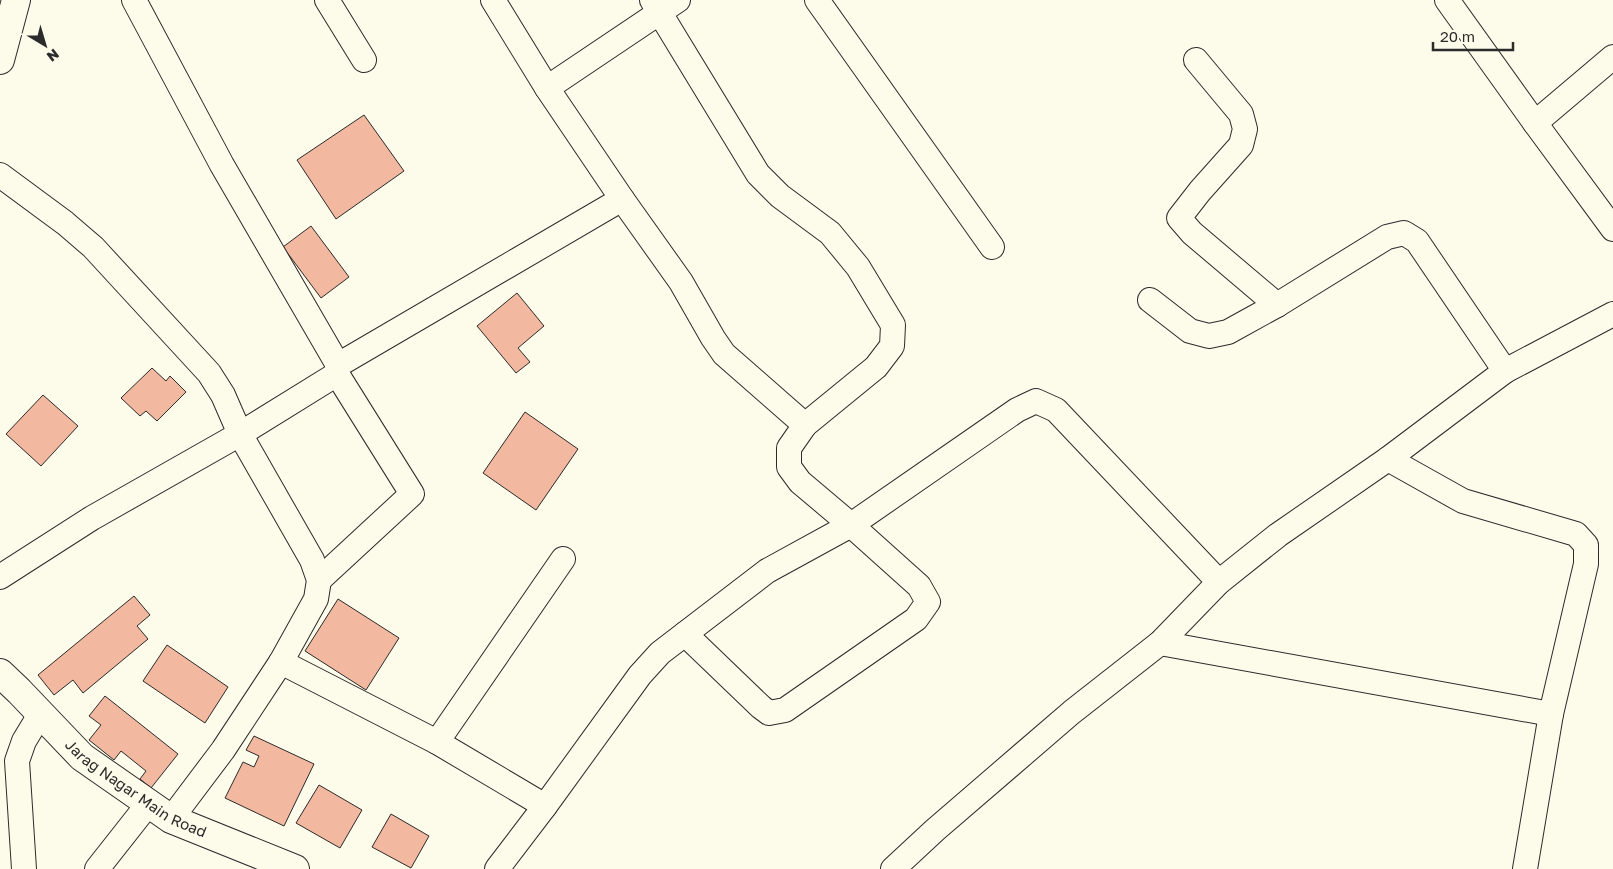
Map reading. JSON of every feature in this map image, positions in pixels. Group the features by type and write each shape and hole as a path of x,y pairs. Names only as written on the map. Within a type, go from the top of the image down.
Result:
{"street":[{"path":"0,60 16,0"},
{"path":"134,0 222,165 338,370 412,494 319,580"},
{"path":"326,0 364,60"},
{"path":"494,0 547,88 681,282 724,354 805,425"},
{"path":"817,0 992,247"},
{"path":"1447,0 1613,229"},
{"path":"547,88 663,4 758,174 780,196 830,233 858,268 893,325 892,346 876,367 805,425 789,448 789,467 800,482 919,586 928,602 916,619 785,710 770,713 761,707 685,634"},
{"path":"1535,123 1613,57"},
{"path":"1196,60 1241,114 1245,129 1240,145 1179,218 1192,233 1277,305"},
{"path":"0,175 65,223 93,247 209,373 223,395 240,434 312,560 319,580 316,599 281,662 223,750 171,819"},
{"path":"0,577 92,518 240,434 338,370 622,199"},
{"path":"1150,300 1190,331 1209,336 1228,332 1277,305 1387,237 1404,233 1417,241 1505,371"},
{"path":"893,869 935,830 1072,712 1160,643 1219,582 1278,535 1388,459 1505,371 1613,314"},
{"path":"497,869 640,675 660,653 767,571 851,525 1017,410 1036,401 1056,410 1219,582"},
{"path":"1388,459 1463,501 1576,534 1586,545 1586,564 1551,714 1525,869"},
{"path":"437,742 563,559"},
{"path":"1160,643 1551,714"},
{"path":"281,662 437,742 545,806"},
{"name":"Jarag Nagar Main Road","path":"0,673 82,756 171,819 295,869"},
{"path":"24,869 9,782 24,741 41,714"},
{"path":"97,869 149,803"}],"building":[{"path":"364,115 404,171 336,219 297,160"},
{"path":"311,226 349,277 321,298 283,247"},
{"path":"517,293 544,326 518,348 530,362 516,373 477,326"},
{"path":"152,368 166,381 170,376 186,392 157,421 146,411 140,416 121,398"},
{"path":"43,395 78,426 41,466 6,434"},
{"path":"525,412 578,449 536,510 483,473"},
{"path":"134,596 150,615 137,626 148,639 83,693 73,680 54,695 38,675"},
{"path":"338,599 399,638 366,690 305,651"},
{"path":"167,645 228,687 205,723 143,681"},
{"path":"105,696 178,754 151,788 140,779 146,771 121,751 114,760 89,740 101,725 89,716"},
{"path":"254,736 314,764 284,826 225,798 243,762 254,767 259,756 246,750"},
{"path":"319,785 362,810 340,848 296,823"},
{"path":"391,814 429,836 411,868 372,847"}]}
